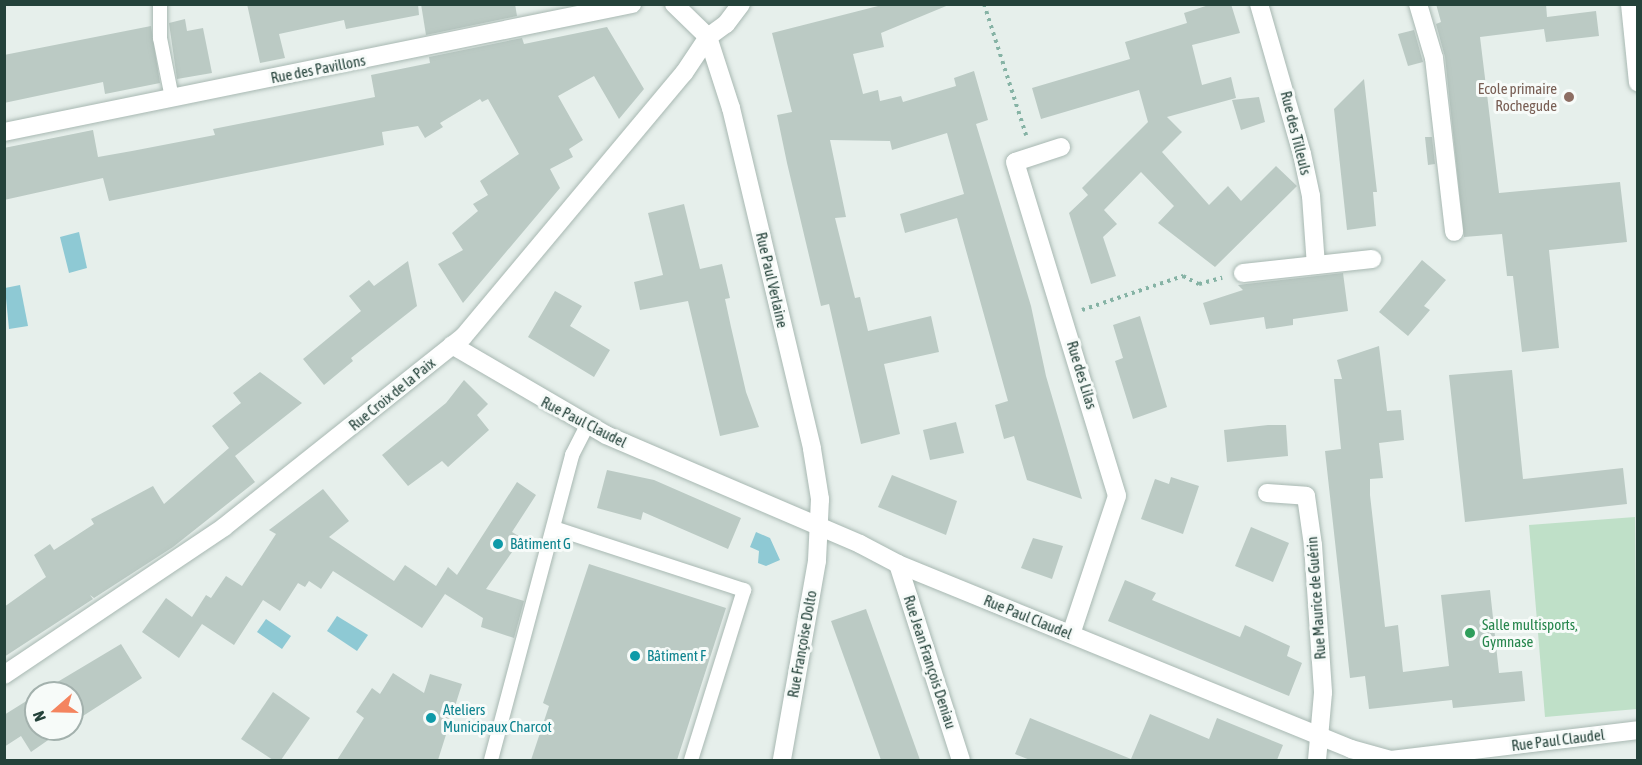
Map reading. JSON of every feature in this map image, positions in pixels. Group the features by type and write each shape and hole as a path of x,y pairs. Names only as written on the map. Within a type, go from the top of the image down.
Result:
{"street":[{"name":"Rue des Pavillons","path":"4,132 632,4"},
{"path":"674,4 708,37 726,24 741,4"},
{"name":"Rue des Tilleuls","path":"1259,4 1302,154 1311,196 1316,265"},
{"path":"1418,4 1434,58 1454,231"},
{"path":"1630,4 1638,83"},
{"name":"Rue Croix de la Paix","path":"4,675 224,527 464,337 579,203 684,73 708,37"},
{"name":"Rue Paul Verlaine","path":"708,37 731,108 812,449 820,527"},
{"path":"1033,156 1061,147"},
{"name":"Rue des Lilas","path":"1033,156 1015,162 1064,316 1117,496 1071,634"},
{"path":"1244,273 1372,259"},
{"name":"Rue Paul Claudel","path":"452,345 587,425 820,527 898,564 1321,738 1392,760 1638,730"},
{"name":"Rue Maurice de Guérin","path":"1266,493 1306,496 1313,544 1323,693 1321,738"},
{"name":"Rue Françoise Dolto","path":"782,760 820,527"},
{"name":"Rue Jean François Deniau","path":"898,564 961,760"},
{"path":"1317,760 1321,738"}],"lane":[{"path":"160,4 160,38 172,98"},
{"path":"491,760 572,455 587,425"},
{"path":"554,528 744,590 691,760"}],"path":[{"path":"984,4 1033,156"},
{"path":"1064,316 1183,276 1199,284 1244,273"}],"green space":[{"path":"1635,517 1637,709 1545,717 1529,525"}],"water":[{"path":"79,232 87,268 69,273 60,237"},
{"path":"20,285 28,326 9,329 5,288"},
{"path":"756,532 770,538 780,560 766,566 758,563 759,551 750,547"},
{"path":"337,616 368,635 357,651 327,631"},
{"path":"266,619 291,636 282,649 257,632"}],"building":[{"path":"247,4 418,4 419,15 346,29 344,20 279,34 285,58 260,63"},
{"path":"421,4 515,4 517,16 426,35"},
{"path":"886,4 951,4 881,33 884,47 853,54 863,94 878,90 880,101 901,96 903,102 956,86 954,78 974,71 988,120 976,124 1031,306 1046,376 1082,499 1027,480 1014,436 1004,439 995,405 1008,401 957,218 905,233 900,214 964,194 947,133 892,150 890,141 830,140 846,217 835,218 855,298 860,297 868,331 931,316 939,352 884,364 900,434 861,444 829,304 821,306 787,163 777,115 792,112 772,33"},
{"path":"1212,4 1231,4 1240,33 1192,45 1202,85 1231,77 1236,98 1167,117 1182,132 1162,152 1209,205 1228,186 1241,201 1276,166 1297,186 1215,267 1158,223 1174,206 1141,172 1104,210 1117,224 1103,237 1116,276 1091,284 1069,213 1088,195 1082,188 1148,122 1139,90 1041,119 1032,88 1130,59 1125,42 1187,23 1184,13"},
{"path":"1436,4 1546,4 1547,17 1596,11 1599,36 1546,42 1544,29 1480,37 1499,193 1620,182 1627,242 1549,250 1559,348 1522,352 1513,276 1507,276 1502,234 1464,237 1445,57 1436,24 1441,22"},
{"path":"185,19 187,31 203,28 212,73 177,79 169,23"},
{"path":"151,26 160,83 105,94 103,82 4,103 4,55"},
{"path":"607,27 644,89 619,119 594,76 558,96 583,140 569,149 573,157 550,169 560,188 463,303 438,264 463,250 452,233 478,211 473,204 488,195 480,181 519,154 488,99 482,102 480,99 440,123 443,127 425,138 418,126 382,132 384,145 109,201 103,178 4,200 4,148 93,130 98,157 215,135 213,129 375,97 371,75 430,63 429,57 522,38 524,44"},
{"path":"1414,30 1423,62 1408,66 1398,34"},
{"path":"1364,79 1377,192 1373,192 1376,226 1347,230 1334,109"},
{"path":"1259,97 1265,122 1241,130 1232,100"},
{"path":"1425,137 1432,137 1435,164 1428,165"},
{"path":"684,204 700,269 722,264 730,298 725,299 731,327 746,392 759,427 720,436 688,301 640,310 634,282 663,275 648,213"},
{"path":"1422,260 1446,280 1424,306 1430,310 1408,336 1379,312"},
{"path":"408,261 417,306 351,358 353,361 324,385 303,359 361,311 349,296 369,280 374,286"},
{"path":"1343,273 1348,311 1293,319 1293,325 1266,329 1264,317 1210,325 1203,303 1243,290 1238,285"},
{"path":"555,291 582,306 570,326 610,350 594,377 528,337"},
{"path":"1140,316 1167,407 1133,419 1115,361 1123,358 1113,325"},
{"path":"1379,346 1387,411 1401,410 1404,440 1379,443 1383,478 1370,479 1370,495 1385,627 1398,625 1403,672 1449,666 1441,595 1490,590 1499,673 1522,671 1525,701 1453,708 1452,700 1369,709 1365,676 1350,678 1325,451 1341,449 1334,379 1342,379 1337,360"},
{"path":"1512,370 1523,479 1623,468 1627,504 1465,522 1449,375"},
{"path":"260,372 302,403 235,456 255,482 173,547 94,598 90,595 93,599 4,657 4,607 46,577 34,555 50,544 54,550 94,524 91,519 153,486 164,504 229,448 212,426 241,403 233,393"},
{"path":"464,380 488,404 477,415 489,430 448,467 442,461 408,486 382,455 446,403"},
{"path":"956,422 964,453 930,460 923,430"},
{"path":"1286,425 1288,456 1227,462 1224,430"},
{"path":"607,470 654,480 741,518 728,549 643,512 641,520 597,508"},
{"path":"892,475 957,501 946,535 878,507"},
{"path":"1171,477 1199,486 1183,534 1141,519 1155,479 1169,484"},
{"path":"517,482 536,495 512,532 522,538 486,589 524,601 514,638 481,627 483,618 445,594 422,628 333,571 321,589 309,581 305,587 298,583 280,611 263,600 234,645 202,624 179,658 142,632 166,598 192,617 206,595 211,598 226,576 242,586 276,534 269,530 323,489 349,521 329,537 394,581 405,565 436,586 448,567 457,575"},
{"path":"1251,527 1289,543 1273,582 1235,566"},
{"path":"1033,538 1063,546 1052,579 1021,568"},
{"name":"Bâtiment F","path":"589,564 726,608 677,760 531,760 549,706 543,703"},
{"path":"1125,580 1156,593 1152,600 1240,637 1245,625 1290,646 1287,656 1302,663 1289,696 1108,621"},
{"path":"866,609 920,760 881,760 831,621"},
{"path":"121,644 142,678 84,715 84,681 59,681"},
{"path":"393,673 424,693 430,674 462,684 438,760 337,760 364,718 356,712 372,688 380,694"},
{"path":"273,692 310,718 281,760 273,760 241,739"},
{"path":"24,702 24,741 21,736 4,747 4,715"},
{"path":"1150,714 1209,739 1217,718 1283,745 1277,760 1030,760 1015,754 1030,718 1131,759"},
{"path":"24,741 47,741 31,752"}],"place":[{"name":"Ecole primaire Rochegude","path":"1569,97"},
{"name":"Bâtiment G","path":"498,544"},
{"name":"Salle multisports, Gymnase","path":"1470,633"},
{"name":"Bâtiment F","path":"635,656"},
{"name":"Ateliers Municipaux Charcot","path":"431,718"}]}
